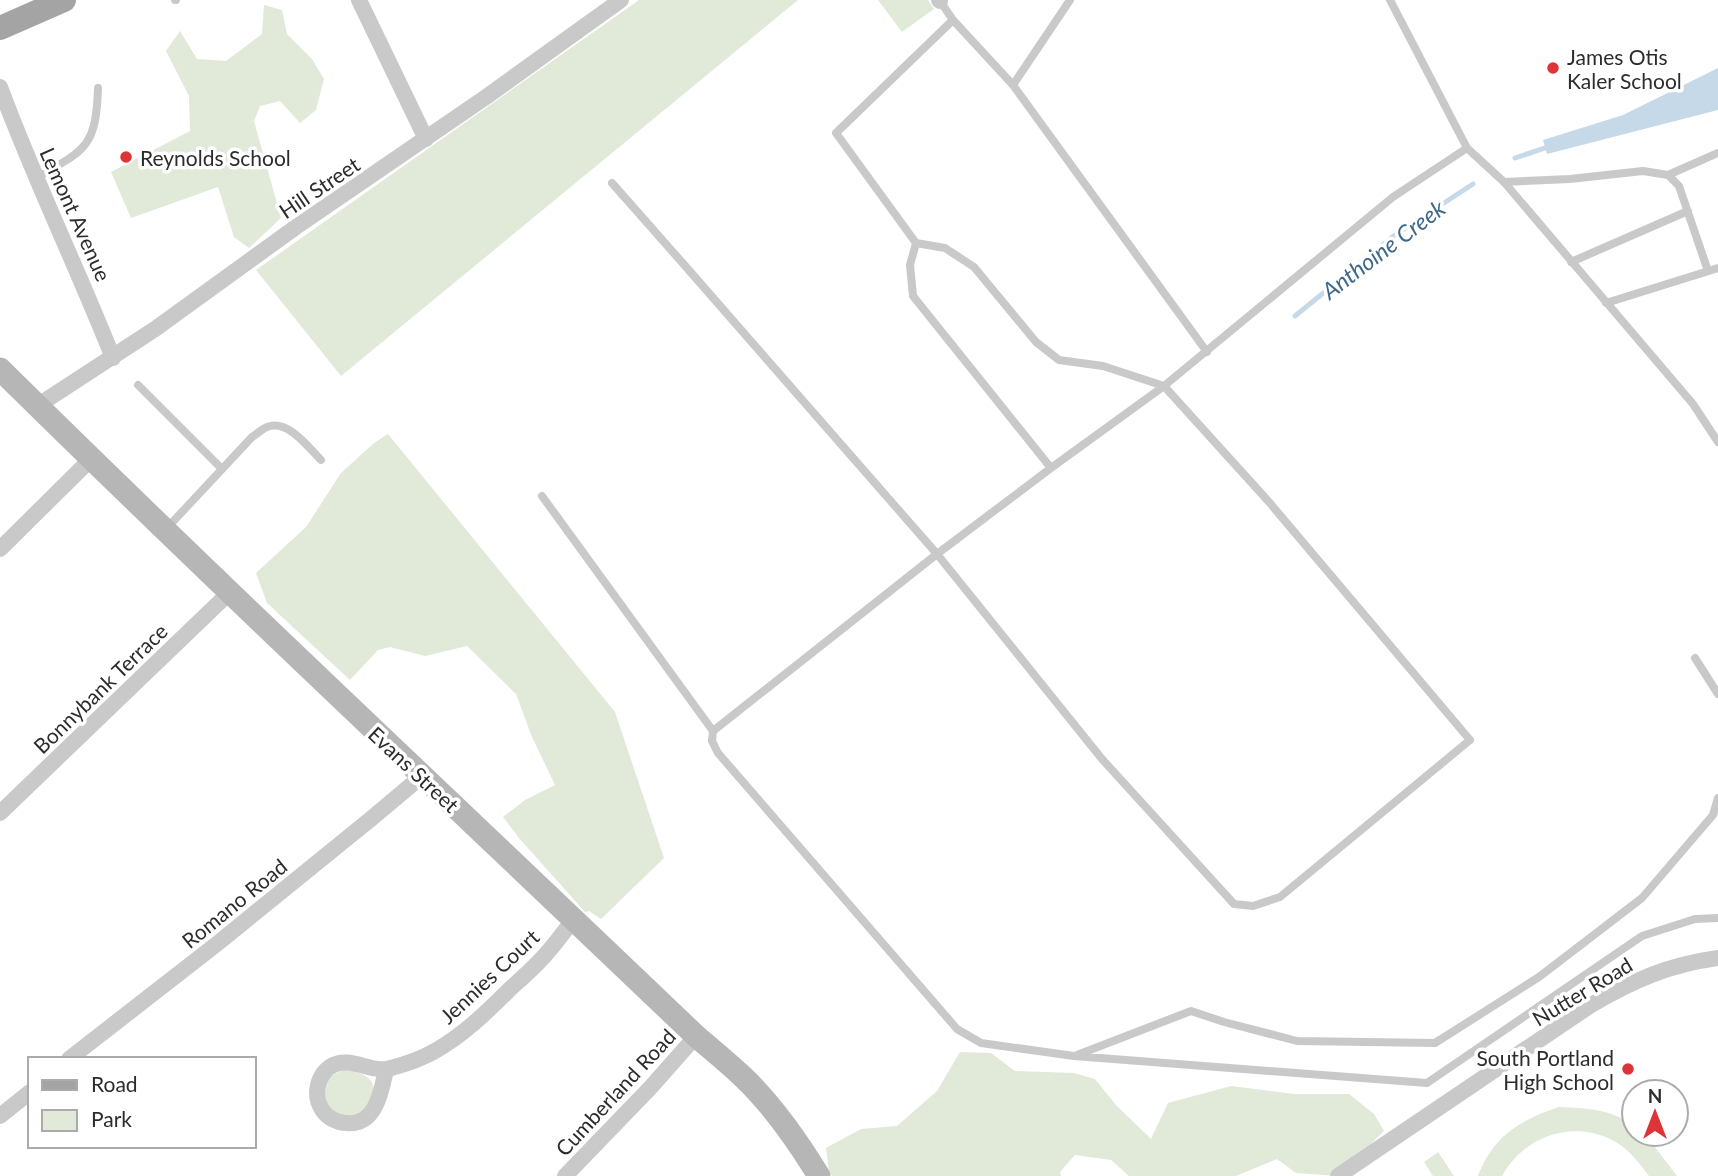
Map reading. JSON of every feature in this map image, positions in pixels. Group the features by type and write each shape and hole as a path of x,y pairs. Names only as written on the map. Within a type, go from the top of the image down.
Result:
{"main road":[{"path":"1,24 64,0"}],"street":[{"path":"359,0 426,139"},
{"name":"Hill Street","path":"37,406 113,358 621,0"},
{"name":"Lemont Avenue","path":"0,87 113,358"},
{"name":"Evans Street","path":"0,369 229,593 696,1036 743,1077 775,1114 806,1155 818,1176"},
{"path":"0,549 92,459"},
{"name":"Bonnybank Terrace","path":"0,813 229,593"},
{"name":"Romano Road","path":"72,1057 218,943 422,776"},
{"name":"Jennies Court","path":"386,1070 428,1055 462,1034 548,952 574,919"},
{"name":"Nutter Road","path":"1338,1176 1591,1005 1648,975 1678,965 1718,958"},
{"name":"Cumberland Road","path":"565,1176 696,1036"},
{"path":"349,1062 386,1070 375,1110 363,1121 348,1124 335,1121 323,1111 316,1094 321,1075 334,1065 349,1062"},
{"path":"0,1116 28,1094"}],"lane":[{"path":"1013,85 1070,0"},
{"path":"1390,0 1467,148 1504,182 1693,404 1718,442"},
{"path":"940,1 953,20 1013,85 1207,352"},
{"path":"612,183 937,554 1102,759 1234,904 1253,906 1280,897 1470,740 1269,502 1164,386 1103,366 1059,360 1037,342 974,267 945,248 916,243 836,133 953,20"},
{"path":"36,178 72,157 85,146 93,131 98,88"},
{"path":"713,731 937,554 1164,386 1394,197 1467,148"},
{"path":"1504,182 1570,179 1643,171 1668,175 1718,153"},
{"path":"1668,175 1679,186 1708,271"},
{"path":"1571,262 1688,211"},
{"path":"916,243 909,265 913,296 1051,468"},
{"path":"1606,303 1718,268"},
{"path":"138,385 222,469"},
{"path":"165,530 253,436 268,426 282,426 321,460"},
{"path":"542,496 713,731 712,741 718,753 957,1029 981,1043 1074,1056 1427,1083 1642,936 1695,919 1718,918"},
{"path":"1695,658 1718,694"},
{"path":"1074,1056 1191,1011 1297,1041 1435,1043 1539,976 1642,898 1713,815 1718,798"}],"green space":[{"path":"639,0 798,0 341,376 256,270"},
{"path":"878,0 928,0 934,9 902,32"},
{"path":"264,5 282,10 287,34 312,59 324,79 316,110 300,123 280,101 260,106 254,121 281,218 249,248 234,237 218,187 131,218 111,172 190,131 189,96 166,51 180,31 197,59 226,61 262,34"},
{"path":"388,434 615,712 664,858 601,919 589,911 585,912 503,817 525,800 555,785 532,737 516,694 467,646 425,656 390,647 378,650 350,680 267,603 256,573 306,527 341,473"},
{"path":"960,1052 991,1053 1015,1071 1074,1073 1095,1079 1116,1105 1151,1139 1168,1103 1231,1086 1295,1094 1349,1094 1374,1114 1384,1131 1338,1176 1296,1173 1277,1159 1236,1176 1129,1176 1111,1160 1075,1155 1060,1172 1061,1176 832,1176 826,1148 861,1129 897,1126 937,1091"},
{"path":"348,1069 369,1079 374,1095 369,1111 346,1120 326,1106 325,1092 327,1082 334,1074"},
{"path":"1559,1107 1598,1110 1620,1118 1620,1145 1594,1134 1563,1132 1549,1136 1522,1152 1502,1176 1478,1176 1484,1162 1500,1140 1532,1118"},
{"path":"1624,1148 1656,1148 1677,1176 1649,1176"},
{"path":"1438,1152 1454,1176 1433,1176 1424,1162"}],"water":[{"path":"1718,68 1718,110 1547,154 1543,140 1623,115"}],"waterway":[{"name":"Anthoine Creek","path":"1515,158 1551,146"},
{"name":"Anthoine Creek","path":"1295,316 1395,235 1473,184"}],"place":[{"name":"James Otis Kaler School","path":"1553,68"},
{"name":"Reynolds School","path":"126,157"},
{"name":"South Portland High School","path":"1628,1069"}]}
